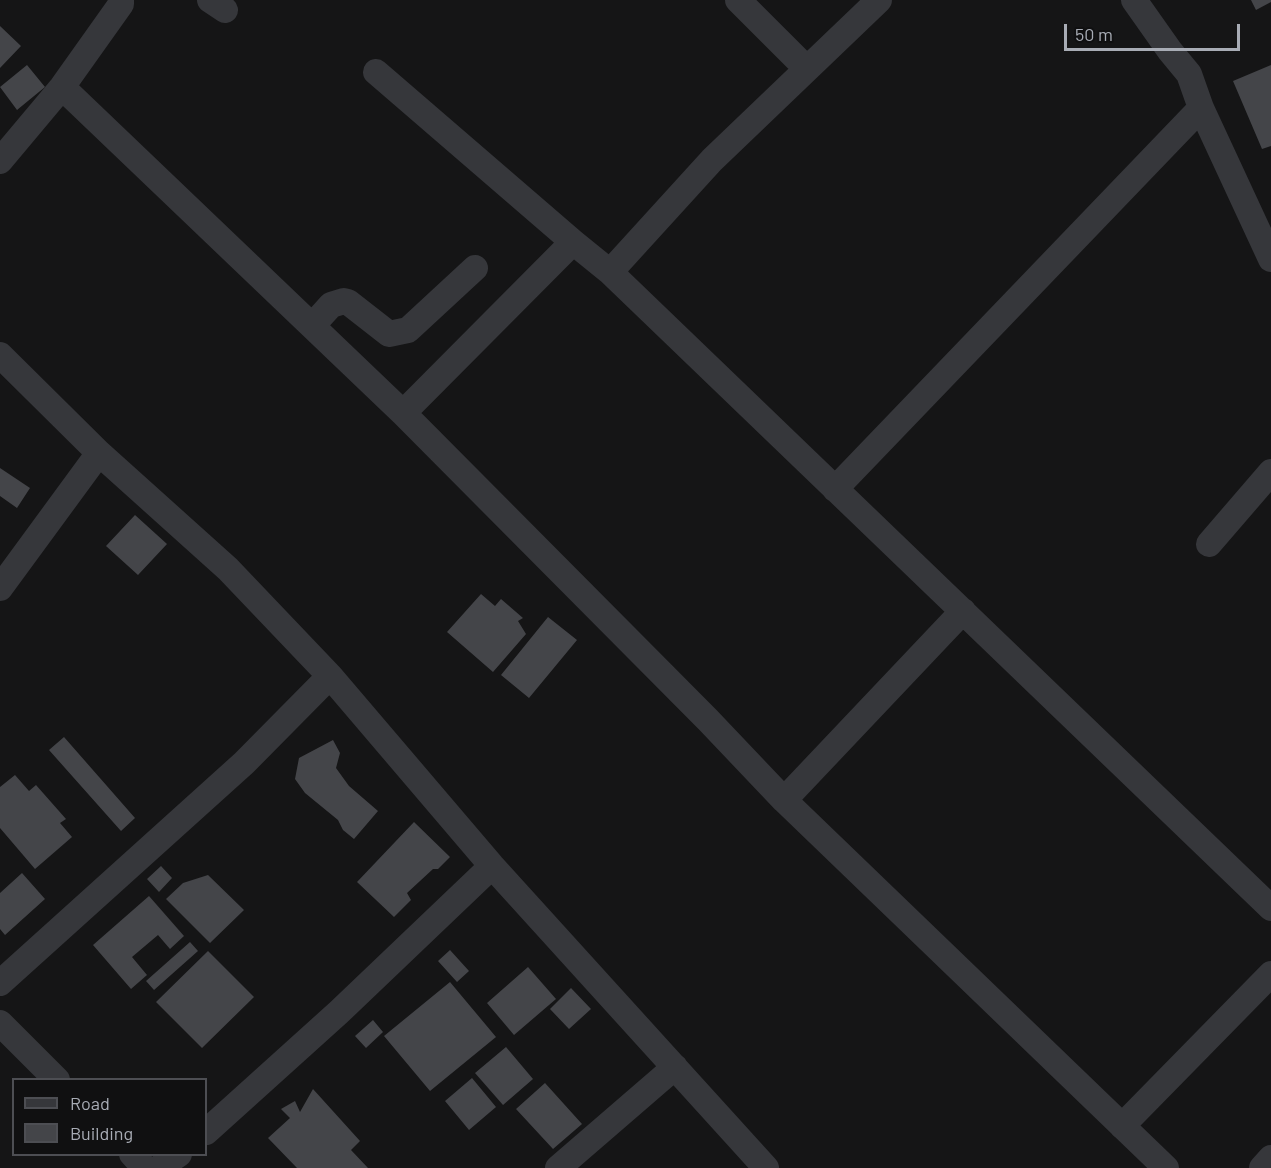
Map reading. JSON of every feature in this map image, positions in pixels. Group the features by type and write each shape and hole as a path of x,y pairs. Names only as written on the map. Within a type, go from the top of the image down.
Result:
{"street":[{"path":"0,161 62,87 121,4 121,0"},
{"path":"738,0 807,69"},
{"path":"610,272 712,160 879,0"},
{"path":"1134,0 1189,74 1201,108 1271,259"},
{"path":"376,72 610,272 1271,908"},
{"path":"62,87 403,413 708,720 784,800 1166,1168"},
{"path":"836,489 1201,108"},
{"path":"403,413 573,242"},
{"path":"312,326 331,305 344,301 389,334 408,330 475,268"},
{"path":"0,355 99,453 228,569 330,676 492,866 766,1168"},
{"path":"0,588 99,453"},
{"path":"1209,544 1271,472"},
{"path":"784,800 963,611"},
{"path":"0,983 244,763 330,676"},
{"path":"207,1131 339,1012 492,866"},
{"path":"1122,1126 1271,974"},
{"path":"0,1023 55,1078"},
{"path":"558,1168 675,1067"},
{"path":"133,1156 145,1168"},
{"path":"159,1168 177,1156"},
{"path":"1262,1168 1271,1158"}],"building":[{"path":"1251,0 1271,0 1271,2 1256,10"},
{"path":"0,26 21,46 0,68"},
{"path":"27,65 45,87 17,110 0,87"},
{"path":"1271,65 1271,146 1262,149 1233,81"},
{"path":"0,468 30,488 17,508 0,496"},
{"path":"135,515 167,544 138,575 106,546"},
{"path":"481,594 495,606 501,599 523,618 518,621 526,634 493,672 447,632"},
{"path":"548,617 577,640 529,698 501,675"},
{"path":"64,737 135,818 121,831 49,750"},
{"path":"333,740 340,753 336,768 349,786 378,811 354,839 343,830 338,820 305,793 295,779 299,758"},
{"path":"15,775 29,791 36,785 66,819 60,823 72,837 35,869 0,828 0,787"},
{"path":"414,822 450,857 407,893 411,900 394,917 357,882"},
{"path":"161,866 172,878 159,892 147,879"},
{"path":"22,873 45,899 5,935 0,929 0,893"},
{"path":"208,875 244,910 210,943 166,899 183,883"},
{"path":"149,896 184,936 170,949 158,935 132,957 147,975 131,989 93,945"},
{"path":"190,942 198,951 154,990 146,981"},
{"path":"450,950 469,971 457,982 438,961"},
{"path":"208,951 254,997 202,1048 156,1002"},
{"path":"528,967 556,999 514,1035 487,1003"},
{"path":"450,982 496,1037 430,1091 384,1036"},
{"path":"571,988 591,1009 569,1029 550,1009"},
{"path":"373,1020 383,1032 366,1048 355,1036"},
{"path":"506,1047 533,1079 503,1105 475,1073"},
{"path":"472,1078 496,1107 469,1130 445,1101"},
{"path":"545,1083 582,1124 553,1149 516,1109"},
{"path":"313,1089 360,1141 351,1150 368,1168 297,1168 268,1138 290,1118 281,1109 295,1101 300,1112"}]}
